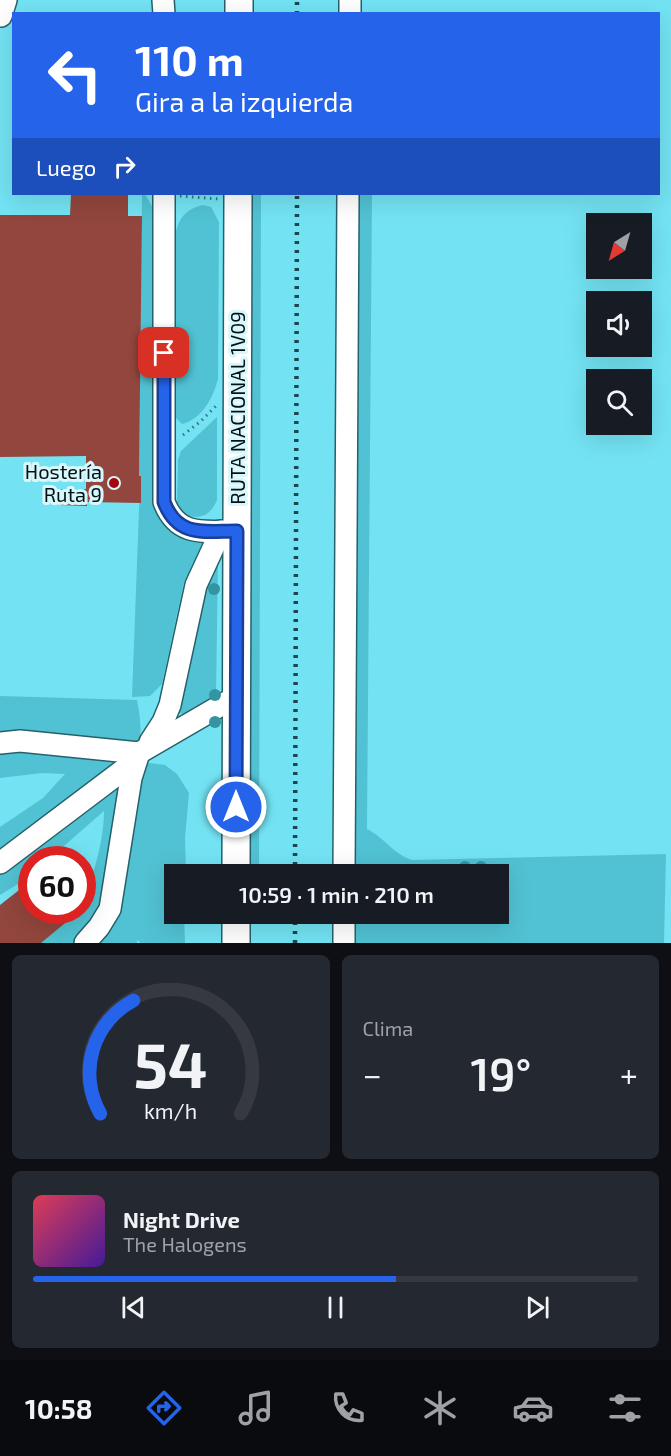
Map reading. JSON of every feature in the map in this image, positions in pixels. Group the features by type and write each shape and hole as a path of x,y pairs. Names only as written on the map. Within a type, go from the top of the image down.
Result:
{"main road":[{"name":"RUTA NACIONAL 1V09","path":"236,864 237,696 229,531 238,379 238,197"},
{"path":"236,924 236,943"}],"street":[{"path":"168,195 164,502 170,516 181,527 199,531 229,531"},
{"path":"344,864 348,195"},
{"path":"85,943 106,918 113,898 140,754 163,722 170,705 195,585 229,531"},
{"path":"0,863 140,754 237,696"},
{"path":"0,743 20,741 140,754"},
{"path":"344,924 344,943"}],"path":[{"path":"174,195 197,199 238,197"},
{"path":"164,444 175,440 201,421 238,379"}],"shaded area":[{"path":"142,195 146,195 156,213 157,502 204,539 184,582 162,684 150,696 132,697 141,476 139,476"},
{"path":"245,195 261,195 259,864 243,864"},
{"path":"357,195 372,195 367,829 379,836 399,854 412,860 666,854 664,943 354,943 354,924 509,924 509,864 354,864"},
{"path":"203,205 211,207 219,222 218,379 206,407 195,418 182,424 175,417 175,236 178,224 184,215"},
{"path":"217,417 217,500 206,514 198,517 187,516 177,504 178,460 181,451"},
{"path":"218,558 216,695 215,699 183,715 176,710 198,603"},
{"path":"0,696 137,700 140,731 138,754 135,761 165,765 177,774 189,793 185,838 186,864 164,864 164,924 184,924 185,943 141,943 137,940 137,943 41,943 64,924 96,924 96,862 104,811 64,846 18,846 18,884 0,895 0,827 43,798 65,774 42,773 0,778"}],"building":[{"path":"71,195 128,195 128,216 142,216 139,476 141,476 141,503 87,502 87,506 59,505 58,489 86,489 86,456 0,457 0,215 70,215"},
{"path":"18,891 18,924 64,924 41,943 0,943 0,905"}],"railway":[{"path":"297,0 297,12"},
{"path":"295,864 297,195"},
{"path":"295,924 295,943"}],"place":[{"name":"Hostería Ruta 9","path":"114,483"}],"route":[{"path":"164,353 164,502 170,516 181,527 199,531 237,531 236,807"}]}
